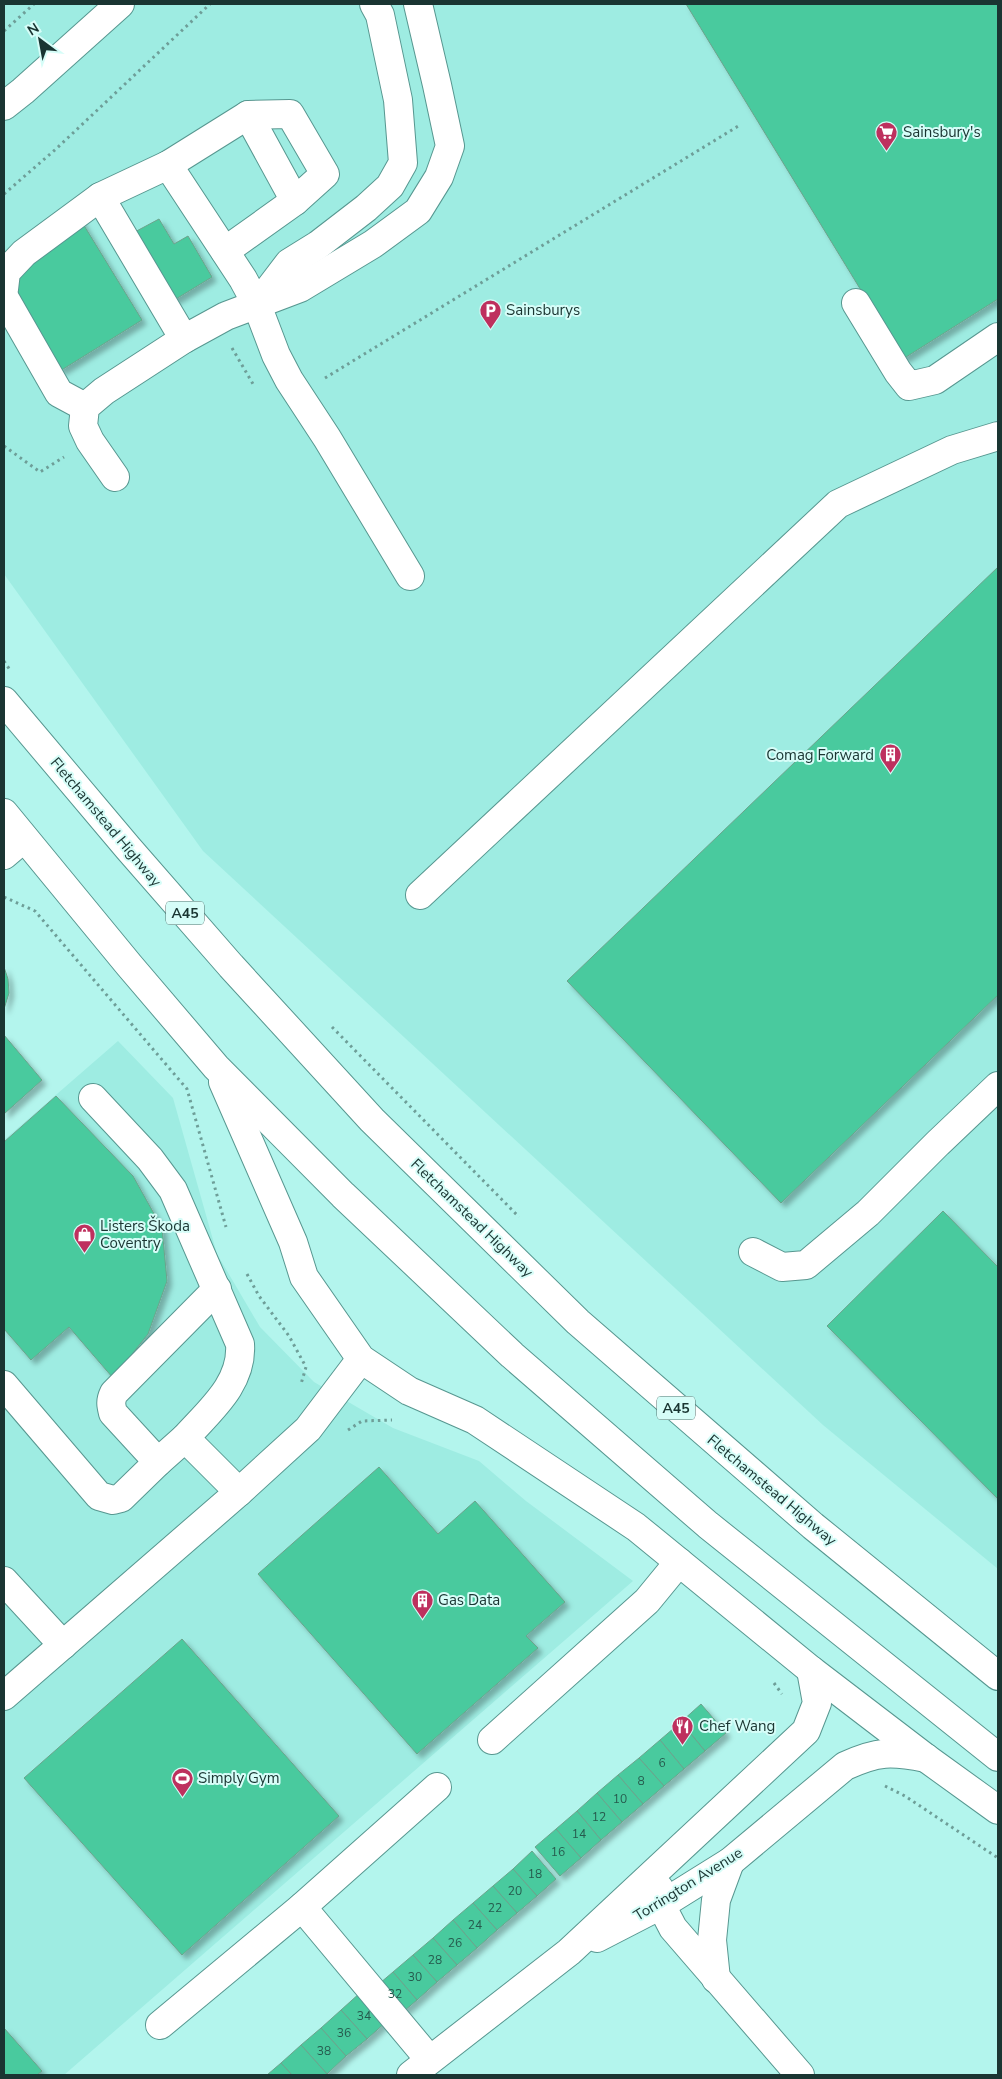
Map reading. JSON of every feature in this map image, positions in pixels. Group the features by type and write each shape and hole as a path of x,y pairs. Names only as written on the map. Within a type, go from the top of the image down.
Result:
{"main road":[{"path":"4,113 14,99 120,4"},
{"path":"257,305 289,263 318,245 366,208 390,186 403,163 398,100 380,15 374,4"},
{"path":"115,477 90,441 83,426 85,407 104,391 184,339 226,316 300,288 373,244 418,211 439,178 450,146 438,85 418,4"},
{"path":"4,288 6,272 24,252 100,197 168,164 248,115 290,114 325,174 295,201 225,251"},
{"path":"248,115 295,201"},
{"path":"168,164 225,251 257,305 276,355 298,394 410,576"},
{"path":"100,197 184,339"},
{"path":"4,297 58,393 85,407"},
{"path":"856,303 898,372 910,386 935,380 998,337"},
{"path":"420,895 838,504 952,450 998,436"},
{"name":"Fletchamstead Highway","path":"4,701 231,966 365,1112 535,1280 578,1322 698,1428 813,1526 998,1676"},
{"path":"4,813 14,846 129,965 216,1067 343,1195 512,1355 708,1525 998,1758"},
{"path":"216,1067 292,1242 304,1277 361,1359 409,1390 474,1420 636,1527 811,1670 926,1758 998,1810"},
{"path":"753,1252 782,1267 806,1265 868,1213 998,1086"},
{"path":"4,1385 100,1496 113,1500 121,1498 185,1438 233,1382 239,1364 240,1344 173,1190 150,1159 93,1098"},
{"path":"158,1462 113,1413 111,1399 114,1393 217,1289"},
{"path":"4,1696 239,1492 308,1429 361,1359"},
{"path":"185,1438 239,1492"},
{"path":"492,1740 648,1601 679,1562"},
{"path":"4,1580 63,1645"},
{"name":"Torrington Avenue","path":"420,2067 569,1952 661,1864 806,1731 817,1702 811,1670"},
{"name":"Torrington Avenue","path":"569,1952 661,1904 730,1862 845,1766 865,1757 898,1752 926,1758"},
{"path":"160,2025 302,1906 437,1787"},
{"path":"716,1979 712,1940 716,1900 730,1862"},
{"path":"661,1864 658,1881 661,1904 673,1928 800,2075"},
{"path":"302,1906 420,2067"}],"path":[{"path":"4,31 34,4"},
{"path":"4,194 56,149 210,4"},
{"path":"298,394 740,125"},
{"path":"231,348 254,386"},
{"path":"4,661 15,676"},
{"path":"326,1021 519,1217"}],"shaded area":[{"path":"4,4 998,4 998,1569 823,1425 203,851 4,574"},
{"path":"118,1041 173,1098 217,1254 260,1327 314,1382 393,1428 479,1461 526,1501 633,1581 64,2075 4,2075 4,1140"}],"building":[{"name":"Sainsbury's","path":"686,4 998,4 998,299 903,359"},
{"path":"77,214 142,320 60,371 4,279"},
{"path":"159,219 174,244 188,236 212,277 171,302 131,234"},
{"name":"Comag Forward","path":"998,567 998,995 781,1203 567,981"},
{"path":"4,967 8,979 9,993 4,1009"},
{"path":"4,1035 42,1080 4,1114"},
{"name":"Listers Škoda Coventry","path":"56,1096 133,1176 162,1228 167,1281 148,1334 113,1378 69,1327 31,1360 4,1329 4,1142"},
{"path":"943,1211 998,1267 998,1499 827,1326"},
{"name":"Gas Data","path":"379,1467 438,1534 475,1501 565,1602 526,1636 538,1648 417,1754 258,1574"},
{"name":"Simply Gym","path":"182,1639 339,1816 182,1955 24,1778"},
{"path":"701,1704 726,1733 705,1751 681,1722"},
{"name":"Chef Wang","path":"681,1722 705,1751 684,1769 660,1740"},
{"path":"660,1740 684,1769 664,1786 639,1758"},
{"path":"639,1758 664,1786 643,1804 618,1775"},
{"path":"618,1775 643,1804 622,1822 597,1793"},
{"path":"597,1793 622,1822 601,1840 577,1811"},
{"path":"577,1811 601,1840 581,1858 556,1829"},
{"path":"556,1829 581,1858 560,1876 535,1847"},
{"path":"532,1851 556,1879 537,1896 513,1869"},
{"path":"513,1869 537,1896 517,1913 493,1886"},
{"path":"493,1886 517,1913 497,1930 473,1903"},
{"path":"473,1903 497,1930 477,1948 453,1920"},
{"path":"453,1920 477,1948 457,1965 433,1938"},
{"path":"433,1938 457,1965 437,1982 413,1955"},
{"path":"413,1955 437,1982 417,2000 393,1972"},
{"path":"393,1972 417,2000 397,2017 373,1989"},
{"path":"361,1992 387,2021 367,2039 341,2010"},
{"path":"341,2010 367,2039 346,2056 321,2028"},
{"path":"4,2028 42,2071 37,2075 4,2075"},
{"path":"321,2028 346,2056 327,2074 301,2045"},
{"path":"301,2045 327,2074 292,2075 281,2063"},
{"path":"281,2063 292,2075 267,2075"}],"place":[{"name":"Sainsbury's","path":"887,151"},
{"name":"Sainsburys","path":"490,329"},
{"name":"Comag Forward","path":"890,774"},
{"name":"Listers Škoda Coventry","path":"84,1254"},
{"name":"Gas Data","path":"422,1619"},
{"name":"Chef Wang","path":"683,1745"},
{"name":"Simply Gym","path":"182,1797"}]}
